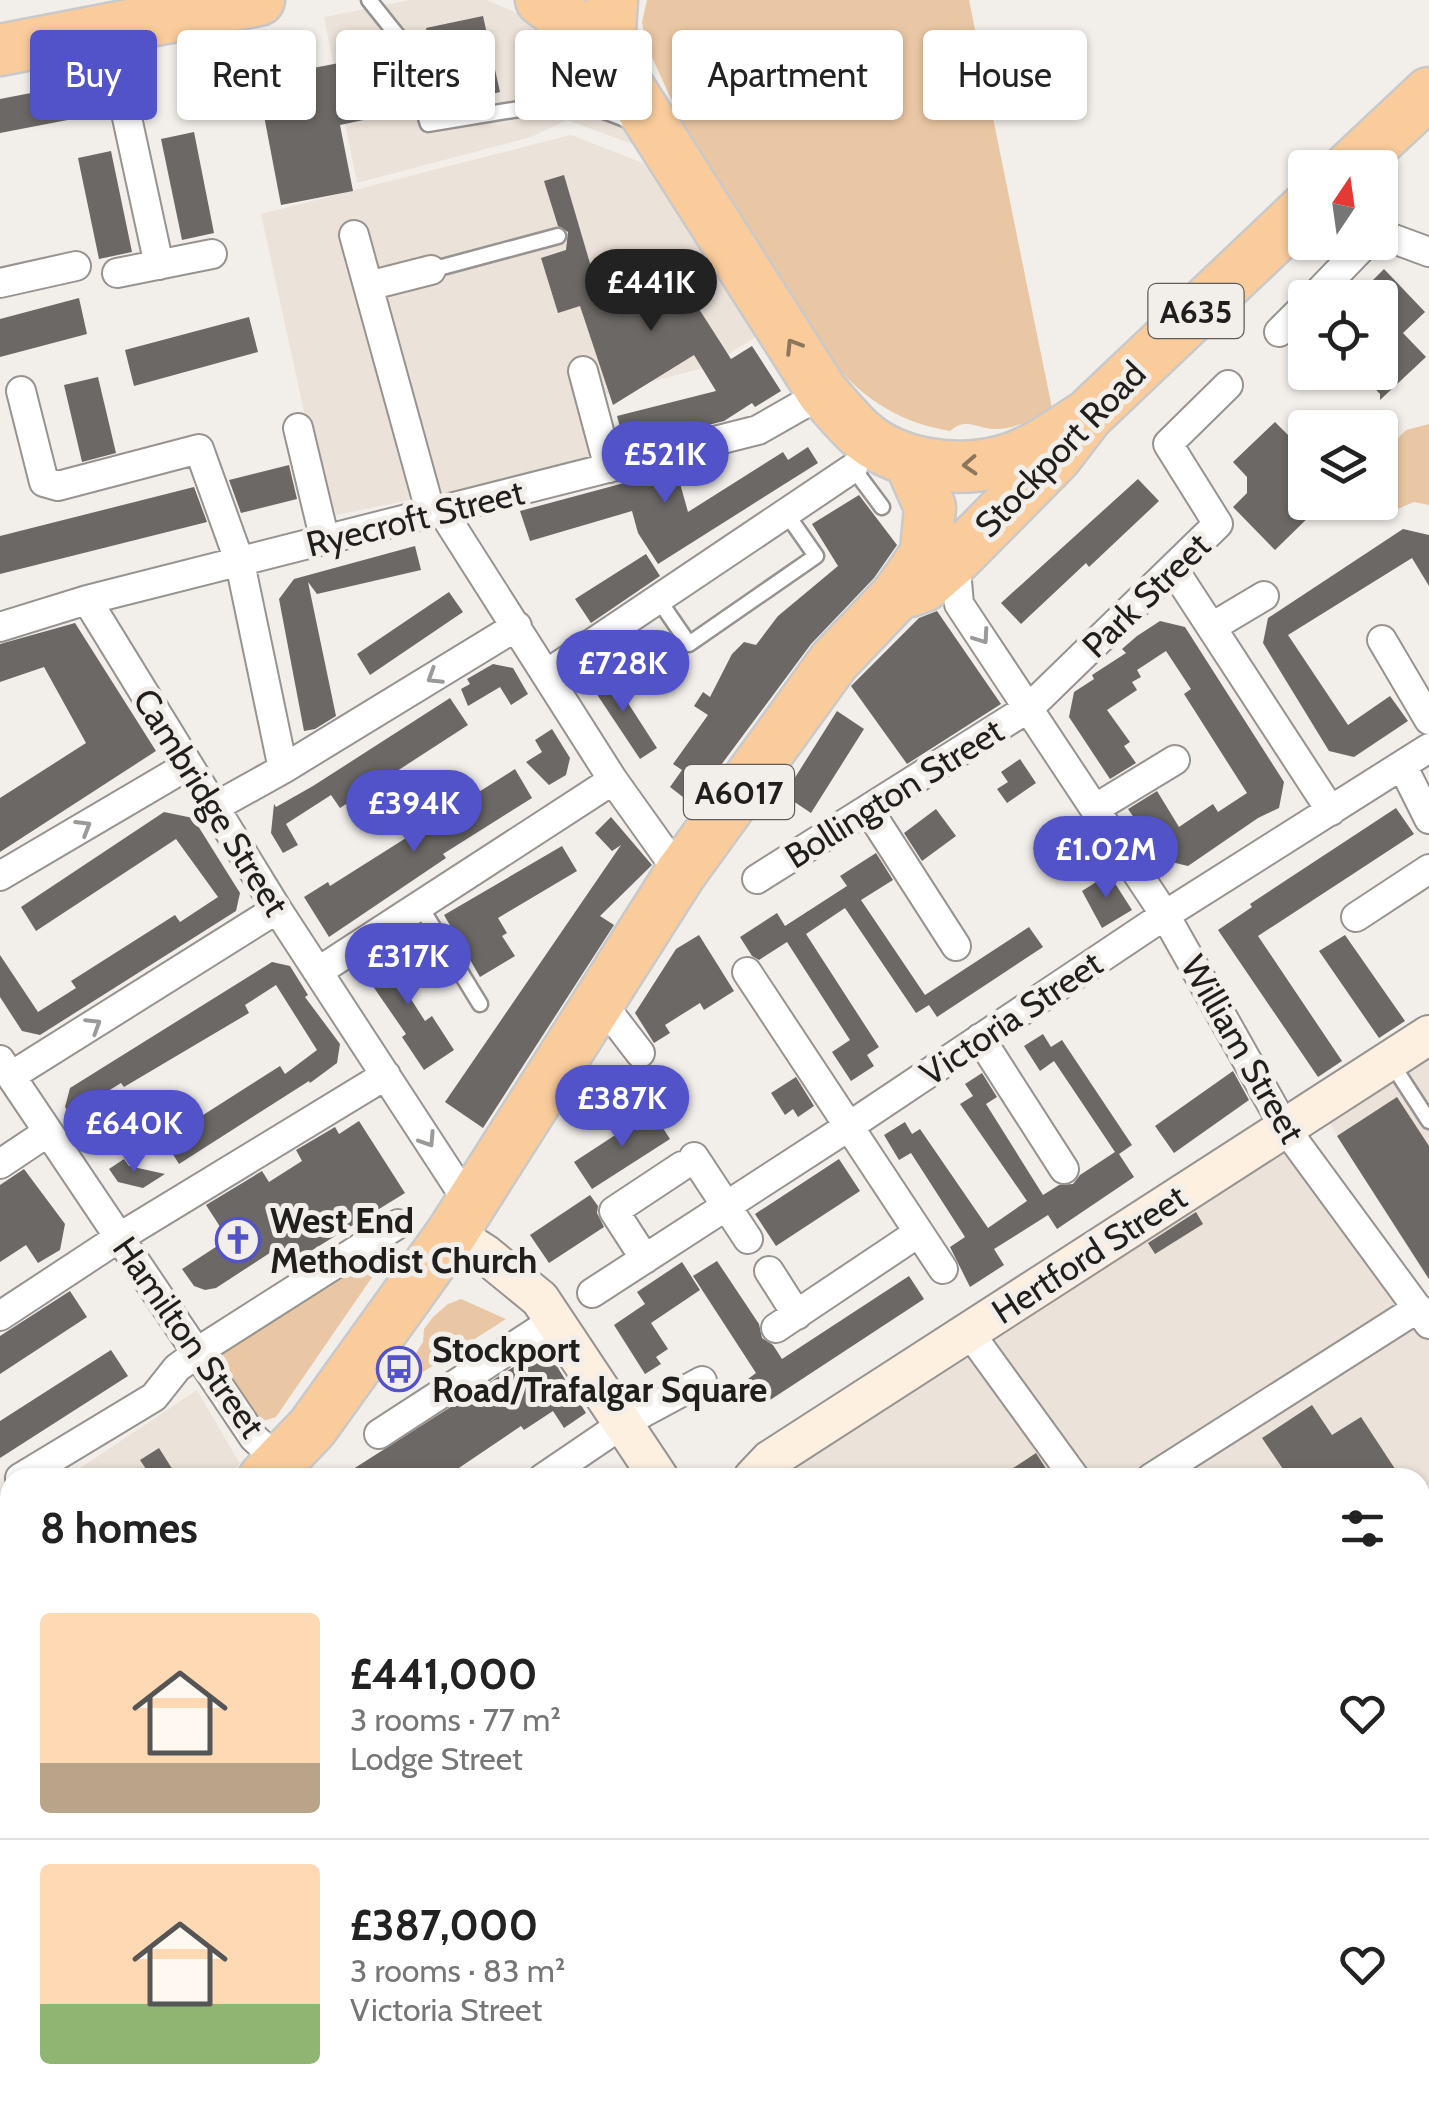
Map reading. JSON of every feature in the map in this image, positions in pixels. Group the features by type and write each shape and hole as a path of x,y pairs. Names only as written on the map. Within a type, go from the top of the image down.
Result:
{"highway":[{"path":"108,30 259,0"},
{"name":"A635","path":"541,0 581,30"},
{"name":"A635","path":"610,30 612,0"},
{"path":"0,50 30,44"},
{"path":"1368,150 1429,92"},
{"name":"A635","path":"649,120 823,393 862,435 910,462 954,466 1002,462 1042,444 1088,415"},
{"name":"Stockport Road","path":"896,596 924,586 955,558 1055,458 1088,415 1288,225"},
{"name":"Stockport Road","path":"274,1468 312,1428 461,1219 680,874 834,661 896,596 926,553 930,507 910,462"}],"street":[{"path":"127,120 158,265"},
{"path":"354,234 437,513 517,626 613,780 680,874"},
{"path":"1398,241 1429,252"},
{"path":"117,274 212,254"},
{"path":"1330,280 1350,260"},
{"path":"0,283 76,266"},
{"path":"368,286 431,270"},
{"path":"1279,332 1288,323"},
{"path":"583,371 610,468"},
{"name":"Park Street","path":"1030,707 1218,524 1168,444 1228,385"},
{"path":"21,391 44,482 58,486 199,449 240,563 284,769"},
{"name":"Ryecroft Street","path":"0,627 86,600 744,434 823,393"},
{"path":"298,428 325,541"},
{"path":"548,673 853,468"},
{"name":"William Street","path":"955,558 959,604 1165,915 1285,1128 1423,1316"},
{"path":"1174,570 1331,811"},
{"path":"1212,628 1264,596"},
{"name":"Cambridge Street","path":"86,600 277,910 386,1075 461,1219 485,1254 540,1298 652,1468"},
{"path":"213,808 284,769 517,626"},
{"path":"1382,640 1429,720"},
{"name":"Bollington Street","path":"757,879 1030,707"},
{"name":"Victoria Street","path":"592,1292 1165,915 1429,748"},
{"path":"1096,808 1175,760"},
{"path":"1402,765 1429,819"},
{"path":"0,876 187,766"},
{"path":"319,971 613,780"},
{"path":"868,809 956,946"},
{"path":"1356,917 1429,870"},
{"path":"6,1068 277,910"},
{"path":"748,972 943,1269"},
{"path":"600,1001 640,1053"},
{"name":"Hertford Street","path":"763,1468 1429,1035"},
{"path":"980,1038 1064,1169"},
{"name":"Hamilton Street","path":"6,1068 271,1468"},
{"path":"0,1316 120,1237 386,1075"},
{"path":"0,1164 48,1132"},
{"path":"646,1258 614,1210 688,1162 748,1239"},
{"path":"37,1468 154,1397 177,1368 198,1353 398,1224"},
{"path":"769,1271 786,1321 918,1232"},
{"path":"1168,1468 1423,1316"},
{"path":"378,1434 556,1319"},
{"path":"969,1332 1068,1468"},
{"path":"558,1468 624,1424 702,1381"}],"lane":[{"path":"369,0 401,40 428,124 537,106 590,106 657,132"},
{"path":"431,270 558,236"},
{"path":"853,468 882,506"},
{"path":"658,599 689,644 816,556 786,513"},
{"path":"420,906 480,1004"},
{"path":"1390,1060 1429,1121"}],"shaded area":[{"path":"410,0 486,0 555,29 515,30 515,120 567,120 531,137 357,183 344,120 495,120 495,30 336,30 336,77 324,17"},
{"path":"647,0 969,0 975,30 923,30 923,120 993,120 1052,408 1011,427 990,429 962,424 950,431 900,416 871,399 834,364 681,120 903,120 903,30 672,30 672,101 652,57 652,30 643,30"},
{"path":"567,120 622,120 643,148"},
{"path":"571,135 651,166 756,337 707,367 580,401 591,463 327,517 261,214"},
{"path":"1429,424 1429,505 1414,502 1398,509 1398,438 1406,430"},
{"path":"1429,1049 1429,1281 1325,1116"},
{"path":"1288,1144 1369,1268 1418,1333 1429,1327 1429,1468 794,1468"},
{"path":"381,1246 388,1254 276,1417 261,1422 216,1352"},
{"path":"461,1299 506,1319 401,1386 398,1382 423,1342 424,1329 448,1304"},
{"path":"197,1390 240,1464 235,1468 80,1468"}],"building":[{"path":"483,16 486,30 426,30"},
{"path":"336,64 336,120 363,120 340,125 353,191 281,205 265,120 316,120 316,67"},
{"path":"30,93 30,120 68,120 0,133 0,99"},
{"path":"194,132 214,233 182,240 161,139"},
{"path":"111,151 132,252 99,259 78,158"},
{"path":"564,175 599,294 670,250 676,260 692,250 705,270 683,284 731,359 752,346 781,391 724,421 625,446 617,416 716,391 694,355 613,405 580,306 558,313 541,258 566,250 568,232 558,226 544,181"},
{"path":"1384,269 1394,280 1373,280"},
{"path":"1398,284 1425,312 1403,333 1426,357 1398,383"},
{"path":"79,298 87,334 0,357 0,319"},
{"path":"249,317 258,352 134,386 125,350"},
{"path":"98,377 116,453 82,462 64,385"},
{"path":"1275,422 1288,435 1288,520 1306,520 1275,550 1233,507 1247,493 1247,477 1233,462"},
{"path":"808,447 818,463 658,564 638,533 632,511 530,541 520,511 676,469 688,512 783,452 788,460"},
{"path":"289,465 297,499 241,513 229,480"},
{"path":"1138,479 1159,501 1021,624 1001,603"},
{"path":"194,487 207,522 0,574 0,536"},
{"path":"859,495 897,545 874,578 811,644 692,804 670,787 682,770 673,764 708,715 694,706 703,692 710,697 732,654 744,642 756,645 778,616 838,566 812,524"},
{"path":"1403,529 1429,535 1429,586 1412,558 1288,635 1348,725 1390,696 1408,721 1354,757 1329,751 1263,643 1268,618"},
{"path":"415,546 421,570 317,594 308,582 336,716 304,731 279,599 294,579"},
{"path":"646,554 660,576 591,623 575,599"},
{"path":"449,592 463,612 370,675 357,654"},
{"path":"937,611 1001,704 907,764 851,686 919,618"},
{"path":"1160,621 1185,627 1284,782 1279,808 1188,866 1163,860 1128,809 1157,791 1179,827 1213,804 1218,812 1247,793 1184,694 1191,689 1166,651 1137,670 1141,677 1132,682 1137,690 1107,710 1130,742 1124,746 1136,763 1110,779 1069,717 1074,692 1126,653 1122,649 1137,636"},
{"path":"75,623 156,751 0,852 0,798 86,743 44,667 0,682 0,644"},
{"path":"493,664 513,668 528,694 511,705 500,687 468,706 461,689 470,684 467,679"},
{"path":"608,672 657,748 640,759 590,684"},
{"path":"450,698 468,725 340,808 331,795 286,824 298,845 283,853 271,833 274,804 276,807 313,786"},
{"path":"837,711 864,729 811,813 784,795"},
{"path":"552,729 570,758 566,775 549,785 526,762 542,752 535,740"},
{"path":"1020,759 1036,783 1007,803 997,789 1008,782 1001,772"},
{"path":"515,769 532,798 443,854 446,858 329,937 304,897 328,882 330,886"},
{"path":"1396,808 1414,834 1258,936 1342,1061 1318,1077 1218,930 1252,907 1250,904"},
{"path":"936,809 956,836 922,861 904,833"},
{"path":"164,812 193,818 240,893 236,911 40,1035 22,1031 0,997 0,955 38,1012 76,988 71,981 175,915 180,922 218,897 176,839 36,931 21,907"},
{"path":"611,817 652,865 600,916 614,925 483,1128 445,1102 621,845 612,851 595,833"},
{"path":"562,846 577,871 498,918 507,933 502,936 515,956 480,977 444,915"},
{"path":"876,853 893,880 861,900 925,995 1029,927 1043,947 937,1017 929,1005 916,1013 845,908 806,934 879,1047 867,1055 874,1066 851,1081 832,1052 850,1040 787,942 759,960 740,937 777,913 785,926 847,886 840,876"},
{"path":"1109,874 1132,910 1102,928 1082,891"},
{"path":"699,935 734,991 704,1010 700,1003 665,1025 670,1033 654,1043 635,1013 676,949"},
{"path":"1345,935 1405,1021 1379,1038 1319,951"},
{"path":"401,938 412,954 391,968 425,1021 432,1016 454,1050 424,1070 402,1037 406,1034 370,982 375,956"},
{"path":"272,962 290,966 308,995 305,997 340,1044 337,1063 179,1164 164,1140 280,1066 285,1074 317,1050 276,985 245,1005 249,1013 124,1087 121,1083 89,1103 100,1122 81,1133 65,1107 70,1088"},
{"path":"1043,1034 1051,1047 1062,1040 1132,1145 1119,1154 1134,1177 1057,1229 1048,1215 994,1249 1004,1265 970,1287 950,1247 965,1237 911,1153 899,1160 884,1135 905,1122 912,1134 920,1129 988,1228 1027,1201 960,1104 973,1096 965,1084 982,1073 997,1097 986,1104 1043,1195 1059,1185 1073,1184 1115,1152 1054,1061 1040,1071 1024,1046"},
{"path":"1233,1071 1249,1100 1174,1153 1155,1126"},
{"path":"796,1077 814,1106 798,1117 793,1109 785,1115 771,1093"},
{"path":"1397,1097 1429,1146 1429,1279 1337,1136"},
{"path":"652,1111 670,1139 592,1189 574,1162"},
{"path":"359,1121 405,1193 293,1262 282,1245 216,1288 194,1286 182,1269 228,1239 206,1205 262,1171 269,1182 302,1161 296,1150 335,1127 339,1134"},
{"path":"124,1159 129,1166 165,1174 143,1188 118,1182 109,1169"},
{"path":"839,1159 860,1191 776,1246 755,1214"},
{"path":"24,1169 65,1224 60,1250 38,1263 26,1245 0,1262 0,1185"},
{"path":"590,1195 604,1227 549,1263 530,1235"},
{"path":"1196,1212 1203,1224 1155,1254 1148,1243"},
{"path":"717,1261 759,1324 762,1338 773,1345 782,1359 909,1276 924,1299 764,1404 748,1379 756,1373 693,1276"},
{"path":"682,1262 700,1290 651,1323 668,1349 656,1357 661,1364 645,1374 614,1325 645,1304 637,1292"},
{"path":"70,1291 87,1317 0,1374 0,1336"},
{"path":"545,1347 586,1413 564,1428 553,1411 524,1430 521,1426 459,1468 355,1468"},
{"path":"111,1350 128,1376 0,1458 0,1421"},
{"path":"1312,1405 1332,1435 1361,1417 1394,1468 1282,1468 1262,1438"},
{"path":"159,1448 172,1468 145,1468 140,1460"},
{"path":"1036,1453 1046,1468 1013,1468"}],"place":[{"name":"West End Methodist Church","path":"238,1240"},
{"name":"Stockport Road/Trafalgar Square","path":"399,1369"}]}
